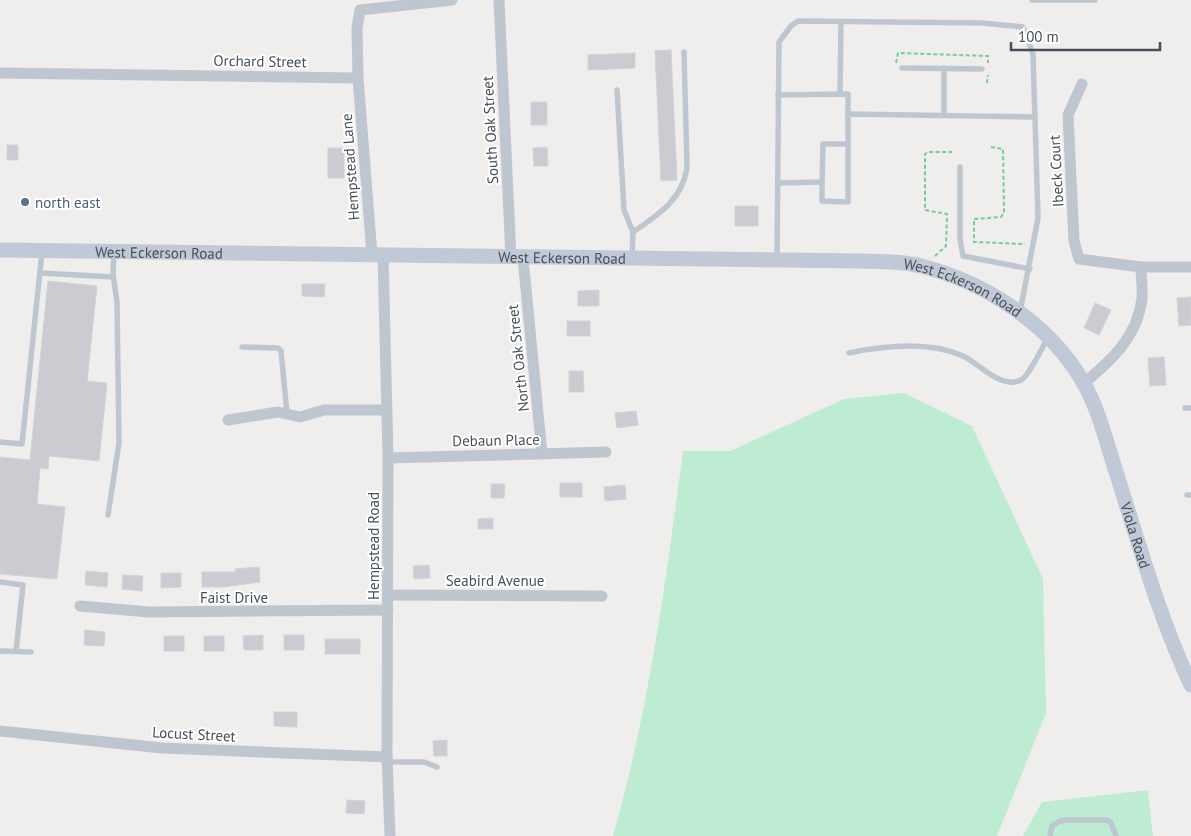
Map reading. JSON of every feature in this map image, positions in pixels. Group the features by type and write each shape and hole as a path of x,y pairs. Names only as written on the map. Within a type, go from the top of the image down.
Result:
{"street":[{"path":"358,78 357,28 360,10 452,0"},
{"name":"South Oak Street","path":"499,0 517,258"},
{"name":"Orchard Street","path":"0,73 358,78"},
{"name":"Hempstead Lane","path":"358,78 378,255"},
{"name":"Ibeck Court","path":"1082,84 1068,115 1074,241 1079,259 1141,268"},
{"name":"West Eckerson Road","path":"0,250 517,258 864,260 919,265 983,289 1020,314 1048,338 1084,383"},
{"name":"Hempstead Road","path":"378,255 388,458 387,759 390,836"},
{"name":"North Oak Street","path":"517,258 542,454"},
{"path":"1084,383 1124,347 1142,299 1141,268 1191,267"},
{"name":"Viola Road","path":"1084,383 1104,434 1170,640 1191,685"},
{"path":"228,420 278,412 300,417 324,410 386,410"},
{"name":"Debaun Place","path":"388,458 606,452"},
{"name":"Seabird Avenue","path":"388,595 602,596"},
{"name":"Faist Drive","path":"80,606 149,612 388,610"},
{"name":"Locust Street","path":"0,731 162,748 387,759"}],"lane":[{"path":"1032,0 1095,0"},
{"path":"777,260 779,42 791,26 798,21 983,23 1023,27 1033,54 1038,218 1030,269 1020,314"},
{"path":"840,94 841,22"},
{"path":"633,232 652,219 680,193 685,180 687,168 684,52"},
{"path":"899,66 982,69"},
{"path":"944,68 944,114"},
{"path":"617,90 624,210 633,232 632,259"},
{"path":"778,95 848,94 848,114 848,144 848,202 822,201 823,144 848,144"},
{"path":"848,114 944,114 1035,117"},
{"path":"960,167 960,239 962,256 1030,269"},
{"path":"779,183 822,182"},
{"path":"0,442 22,444 42,252"},
{"path":"108,515 119,443 117,302 113,277 114,252"},
{"path":"40,273 113,277"},
{"path":"849,353 889,348 940,350 963,356 981,366 997,379 1012,382 1024,377 1048,338"},
{"path":"242,347 265,346 278,348 281,351 287,414"},
{"path":"0,582 23,585 16,651"},
{"path":"0,651 31,652"},
{"path":"387,759 424,762 437,767"},
{"path":"1050,836 1052,826 1066,820 1107,820 1111,823 1116,836"}],"path":[{"path":"899,66 898,53 988,56 988,65"},
{"path":"987,83 988,74"},
{"path":"991,147 1003,149 1004,213 1001,218 974,219 974,242 1034,244"},
{"path":"931,259 945,250 948,214 925,210 926,154 928,152 952,152"}],"green space":[{"path":"904,393 972,426 1043,579 1046,713 997,836 613,836 637,741 655,645 683,451 730,451 844,399"},
{"path":"1148,790 1153,836 1023,836 1042,802"}],"building":[{"path":"671,50 677,180 661,181 655,51"},
{"path":"635,53 635,68 588,70 588,55"},
{"path":"531,102 547,102 547,125 531,125"},
{"path":"7,145 18,145 18,160 7,160"},
{"path":"547,147 548,166 534,166 533,148"},
{"path":"328,148 344,148 344,178 328,178"},
{"path":"735,206 758,206 758,226 735,226"},
{"path":"48,281 97,286 87,381 107,383 99,461 49,456 48,469 40,468 37,504 65,507 57,579 0,574 0,457 30,460"},
{"path":"302,284 325,284 324,297 302,296"},
{"path":"599,290 599,306 578,306 578,291"},
{"path":"1191,297 1191,325 1179,326 1177,298"},
{"path":"1095,303 1111,310 1099,335 1084,328"},
{"path":"567,321 590,321 590,336 567,336"},
{"path":"1164,357 1166,385 1150,386 1148,358"},
{"path":"569,371 583,371 584,392 569,392"},
{"path":"636,411 638,425 617,428 615,413"},
{"path":"560,483 582,483 582,497 560,497"},
{"path":"491,484 505,484 504,498 491,498"},
{"path":"625,485 626,499 605,501 604,487"},
{"path":"493,518 493,529 478,529 478,519"},
{"path":"429,565 430,578 414,579 413,566"},
{"path":"259,567 260,582 224,587 202,587 202,572 236,572 235,569"},
{"path":"86,571 108,573 107,587 85,585"},
{"path":"161,573 181,573 181,587 161,588"},
{"path":"123,575 143,576 142,591 122,589"},
{"path":"85,630 105,632 104,646 84,645"},
{"path":"263,635 263,650 244,650 243,636"},
{"path":"284,635 304,635 304,650 284,650"},
{"path":"164,636 184,636 184,651 164,651"},
{"path":"204,636 224,636 224,651 204,651"},
{"path":"325,639 360,639 360,654 325,654"},
{"path":"274,712 297,712 297,727 274,726"},
{"path":"447,740 447,756 434,756 433,741"},
{"path":"347,800 365,801 364,814 346,813"}],"place":[{"name":"north east","path":"25,202"}]}
